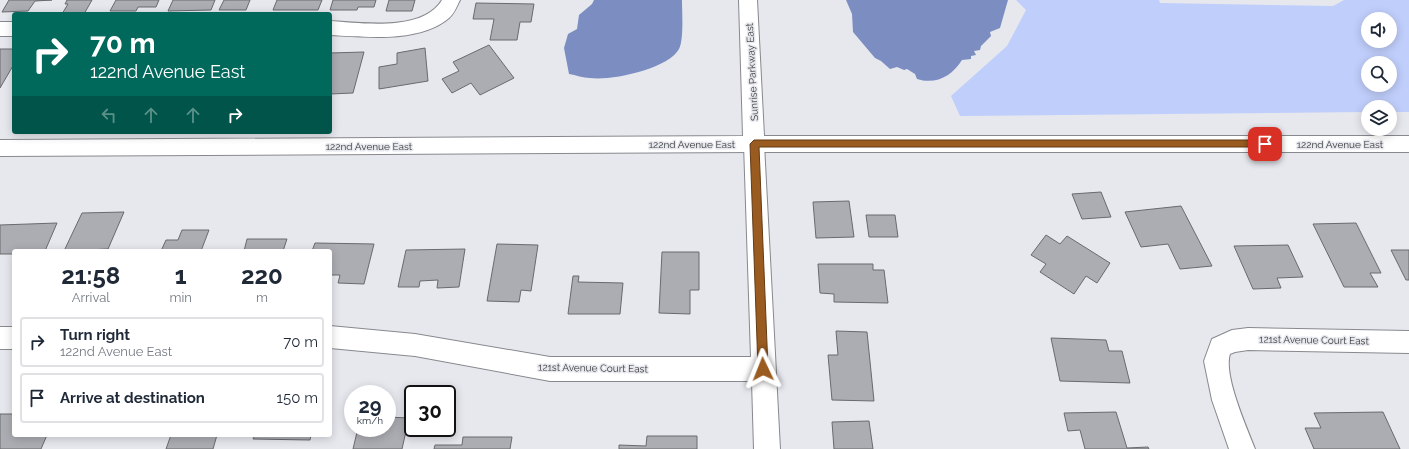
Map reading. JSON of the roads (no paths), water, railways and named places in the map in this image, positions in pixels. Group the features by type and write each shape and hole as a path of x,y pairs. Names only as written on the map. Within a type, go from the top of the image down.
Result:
{"main road":[{"path":"332,28 408,28 429,22 440,16 451,0"},
{"name":"Sunrise Parkway East","path":"748,0 767,449"},
{"path":"0,29 12,29"},
{"name":"122nd Avenue East","path":"0,148 754,144 1409,144"},
{"name":"121st Avenue Court East","path":"332,337 376,340 416,345 519,365 550,369 763,369"},
{"path":"0,338 12,338"},
{"name":"121st Avenue Court East","path":"1242,449 1224,400 1217,367 1216,361 1221,347 1232,342 1248,339 1409,342"}]}
